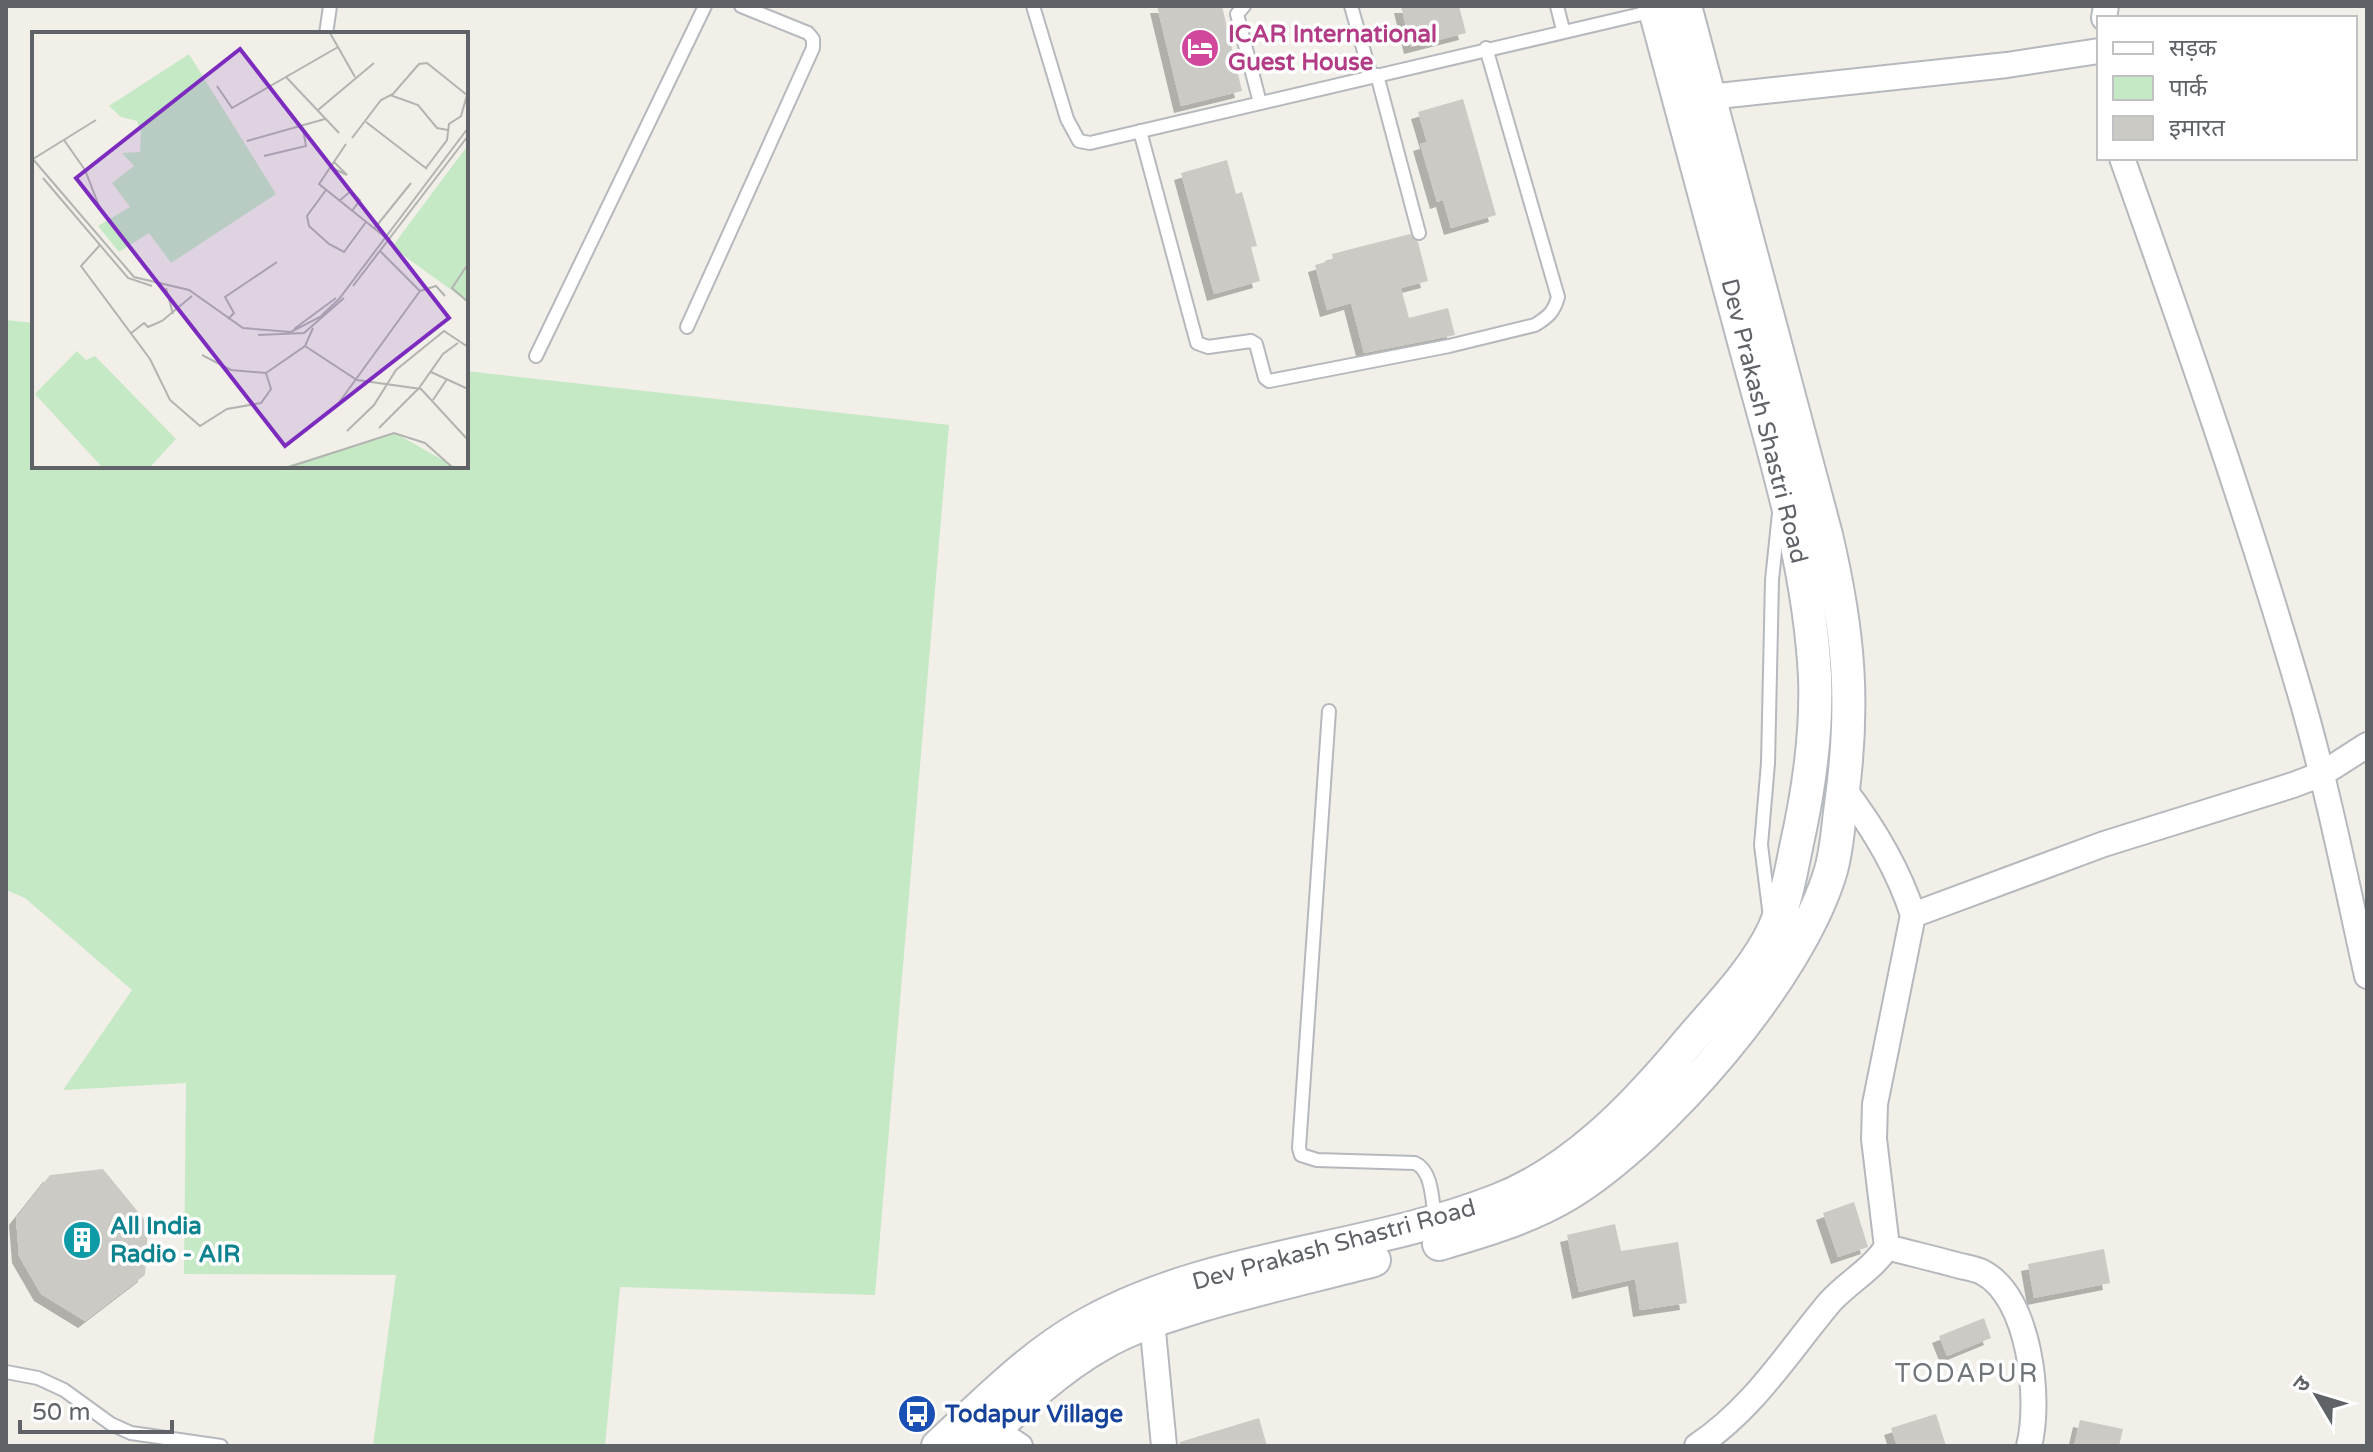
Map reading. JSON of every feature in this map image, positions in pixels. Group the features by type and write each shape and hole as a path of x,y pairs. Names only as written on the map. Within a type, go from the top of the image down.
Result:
{"street":[{"name":"Dev Prakash Shastri Road","path":"997,1441 1048,1382 1100,1345 1152,1321 1234,1296 1424,1249 1495,1227 1549,1205 1596,1174 1638,1139 1717,1056 1781,975 1816,914 1832,866 1849,742 1847,650 1834,569 1709,97 1665,8"},
{"name":"Dev Prakash Shastri Road","path":"938,1446 1044,1352 1118,1309 1231,1271 1435,1222 1503,1199 1540,1179 1604,1132 1655,1081 1735,985 1772,932 1783,905 1802,822 1810,767 1815,712 1812,646 1795,529 1665,8"},
{"path":"1709,97 2007,65 2097,51"},
{"path":"2123,160 2231,470 2300,695 2322,774 2367,976"},
{"path":"1913,915 2104,844 2322,774 2367,745"},
{"path":"1697,1446 1724,1427 1756,1396 1831,1301 1878,1261 1887,1247 1874,1139 1875,1104 1913,915 1881,842 1844,781 1810,767"},
{"path":"1887,1247 1982,1272 2001,1286 2014,1307 2031,1369 2034,1403 2029,1446"},
{"path":"1152,1321 1164,1446"}],"lane":[{"path":"326,32 330,6"},
{"path":"536,356 705,6"},
{"path":"687,327 813,48 813,39 808,33 741,6"},
{"path":"1033,6 1067,119 1079,141 1090,143 1665,8"},
{"path":"1244,6 1237,14 1260,103"},
{"path":"1351,6 1419,233"},
{"path":"1557,6 1563,30"},
{"path":"1140,131 1197,343 1201,346 1251,341 1256,344 1265,378 1269,381 1449,346 1535,325 1548,317 1558,297 1486,48"},
{"path":"1772,932 1761,845 1768,763 1772,580 1782,485"},
{"path":"1329,711 1299,1148 1301,1155 1317,1160 1415,1163 1422,1166 1427,1172 1435,1222"},
{"path":"6,1372 38,1378 64,1390 111,1424 131,1433 221,1446"}],"green space":[{"path":"6,320 32,323 32,468 468,468 468,371 949,425 875,1295 620,1287 605,1446 373,1446 396,1275 184,1274 186,1083 63,1090 132,990 25,898 6,890"}],"building":[{"name":"ICAR International Guest House","path":"1157,6 1222,6 1242,91 1181,106"},
{"name":"ICAR International Guest House","path":"1401,6 1459,6 1466,33 1411,47"},
{"path":"1463,99 1496,215 1451,228 1443,200 1437,202 1420,144 1427,142 1418,112"},
{"path":"1227,160 1236,194 1242,192 1257,246 1251,247 1260,281 1214,294 1181,173"},
{"path":"1410,234 1418,242 1428,281 1401,288 1409,318 1448,308 1455,335 1364,353 1351,303 1327,310 1315,265 1333,260 1332,254"},
{"name":"All India Radio - AIR","path":"103,1169 148,1224 145,1275 85,1321 41,1294 19,1256 16,1218 50,1175"},
{"path":"1854,1202 1868,1247 1838,1257 1823,1213"},
{"path":"1615,1224 1621,1251 1678,1242 1687,1303 1640,1310 1635,1279 1579,1292 1567,1235"},
{"path":"2104,1249 2110,1283 2034,1298 2028,1264"},
{"path":"1984,1318 1991,1338 1947,1356 1939,1336"},
{"path":"1936,1414 1946,1446 1897,1446 1891,1428"},
{"path":"1259,1418 1267,1446 1180,1446 1180,1442"},
{"path":"2080,1420 2123,1429 2119,1446 2074,1446"}],"place":[{"name":"ICAR International Guest House","path":"1200,48"},
{"name":"All India Radio - AIR","path":"82,1240"},
{"name":"Todapur Village","path":"917,1414"}],"district":[{"name":"TODAPUR","path":"1967,1373"}]}
